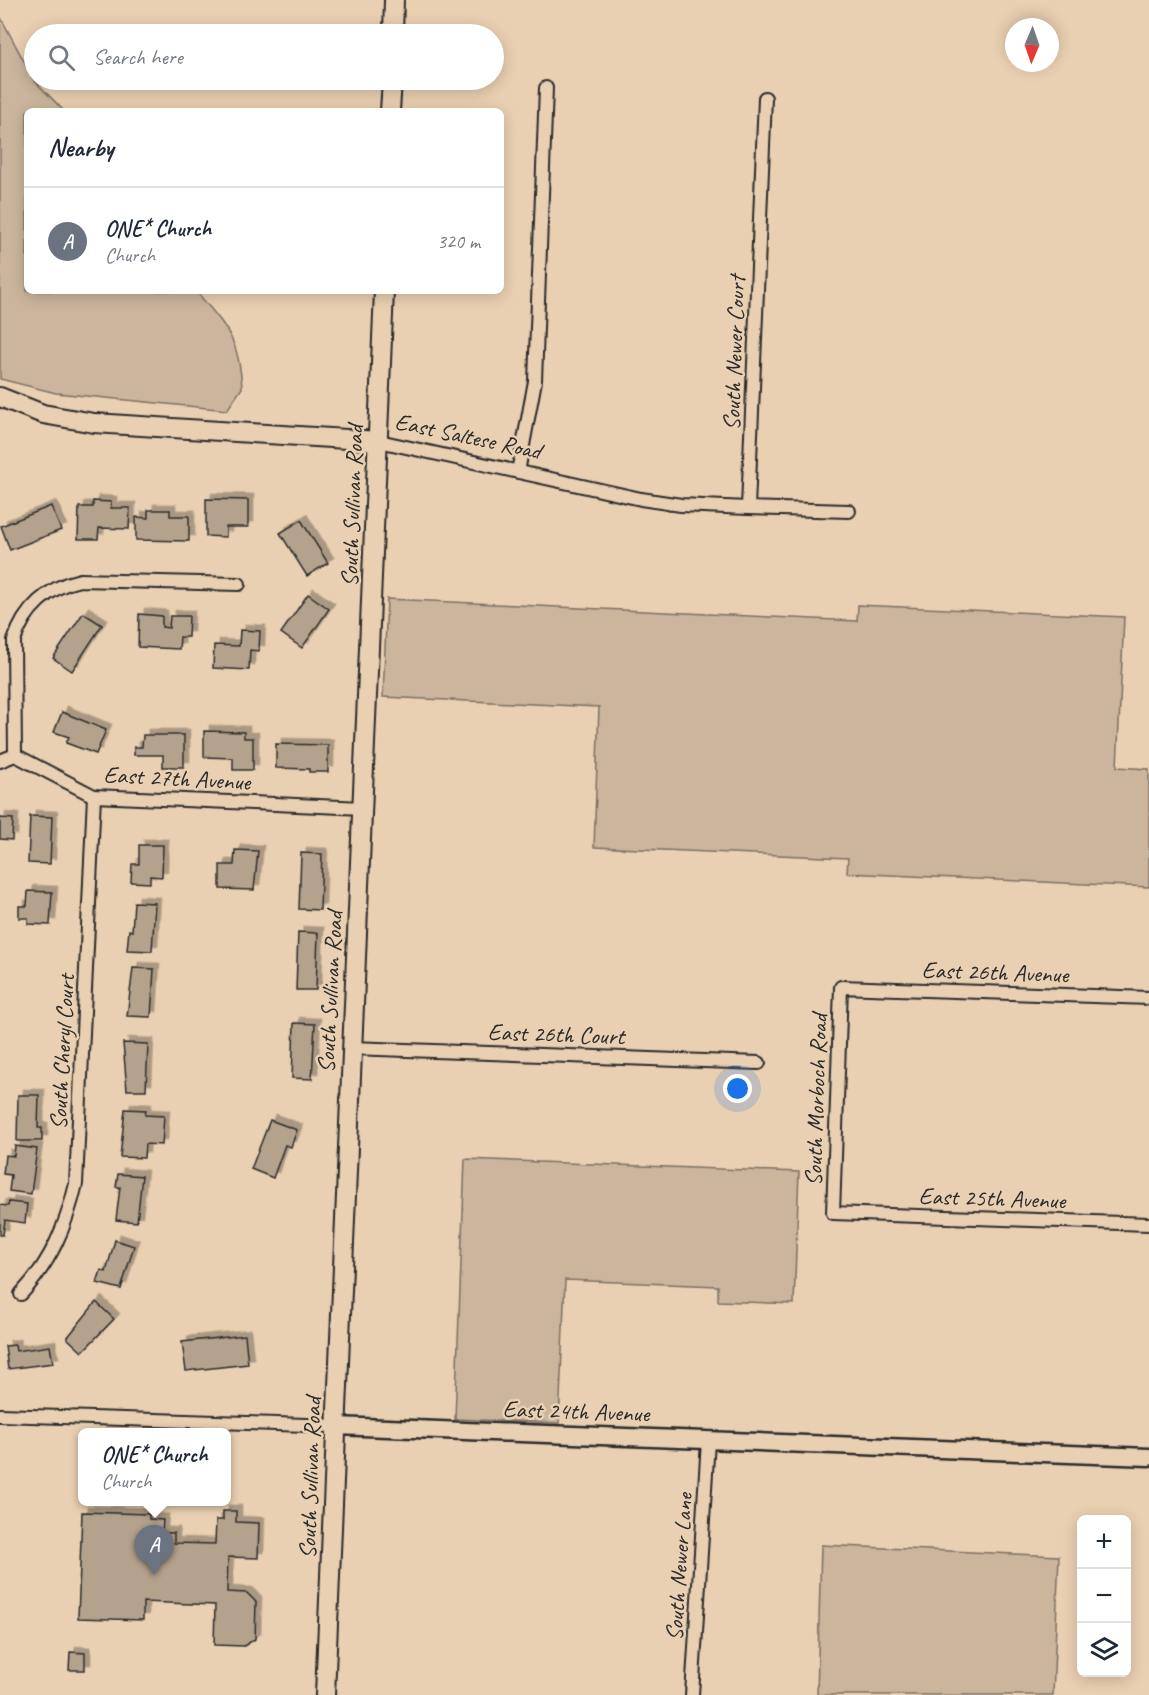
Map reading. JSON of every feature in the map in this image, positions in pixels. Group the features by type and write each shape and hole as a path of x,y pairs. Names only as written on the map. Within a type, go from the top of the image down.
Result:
{"main road":[{"path":"393,24 394,0"},
{"path":"390,108 391,90"},
{"name":"South Sullivan Road","path":"325,1695 384,294"},
{"name":"East Saltese Road","path":"0,397 43,414 94,423 379,441"}],"street":[{"path":"518,472 535,381 546,88"},
{"name":"South Newer Court","path":"748,508 765,98"},
{"name":"East Saltese Road","path":"379,441 641,499 681,505 748,508"},
{"path":"748,508 849,511"},
{"path":"0,761 15,754 14,641 26,615 48,592 63,584 80,580 239,584"},
{"name":"East 27th Avenue","path":"15,754 94,796 363,808"},
{"name":"South Cheryl Court","path":"21,1294 40,1274 59,1239 76,1184 94,796"},
{"name":"East 26th Avenue","path":"841,987 1149,998"},
{"name":"South Morboch Road","path":"833,1213 841,987"},
{"name":"East 26th Court","path":"351,1048 759,1063"},
{"name":"East 25th Avenue","path":"833,1213 1149,1224"},
{"name":"East 24th Avenue","path":"0,1415 1149,1457"},
{"name":"South Newer Lane","path":"692,1695 708,1441"}],"shaded area":[{"path":"0,16 24,61 24,90 44,90 61,108 24,108 24,294 198,294 223,325 234,345 242,388 227,410 56,393 0,379"},
{"path":"387,599 857,621 858,605 1124,617 1117,767 1149,769 1149,887 847,873 848,858 594,847 599,707 383,697"},
{"path":"465,1159 799,1172 794,1304 718,1301 718,1286 565,1280 559,1423 455,1419"},
{"path":"821,1545 1059,1556 1053,1695 817,1695"}],"building":[{"path":"206,499 248,500 248,527 226,527 226,537 206,536"},
{"path":"93,501 111,502 111,508 130,508 129,529 99,528 98,539 78,539 79,507 93,507"},
{"path":"51,506 61,530 10,550 1,526"},
{"path":"148,510 170,510 170,516 189,516 189,541 136,540 136,517 148,518"},
{"path":"301,520 328,563 307,576 280,533"},
{"path":"308,594 329,609 302,648 281,633"},
{"path":"83,613 102,625 72,671 53,658"},
{"path":"139,614 162,616 162,627 169,628 170,616 189,616 188,637 180,637 179,649 138,647"},
{"path":"240,630 260,631 259,651 250,650 249,670 213,668 214,645 239,646"},
{"path":"62,712 106,730 96,754 66,743 69,737 54,732"},
{"path":"204,731 244,732 244,738 253,738 253,770 233,770 233,758 204,757"},
{"path":"143,735 184,735 184,767 163,767 163,755 134,755 134,747 142,747"},
{"path":"276,744 328,745 328,772 276,768"},
{"path":"30,816 52,817 50,864 28,863"},
{"path":"0,818 13,819 12,840 0,839"},
{"path":"139,845 163,845 162,877 150,876 150,883 131,882 132,864 139,864"},
{"path":"235,850 258,851 254,890 220,889 220,865 234,865"},
{"path":"301,853 322,854 320,910 299,909"},
{"path":"28,891 52,892 50,925 28,924 28,918 19,918 19,906 27,906"},
{"path":"134,902 155,903 152,951 127,950 129,930 132,931"},
{"path":"298,932 318,933 316,990 296,990"},
{"path":"133,968 154,969 151,1017 127,1016"},
{"path":"294,1023 315,1024 312,1079 292,1078"},
{"path":"123,1043 148,1044 146,1090 127,1090"},
{"path":"18,1095 39,1095 38,1128 42,1128 42,1141 17,1141"},
{"path":"125,1109 146,1110 145,1115 164,1116 162,1145 145,1144 144,1158 120,1157"},
{"path":"270,1120 297,1130 291,1147 285,1145 273,1178 251,1169"},
{"path":"15,1146 37,1149 31,1194 9,1191 11,1175 3,1174 5,1155 14,1156"},
{"path":"118,1174 142,1176 137,1222 116,1220 120,1187 116,1187"},
{"path":"9,1202 27,1204 25,1223 5,1220 3,1235 0,1235 0,1205 8,1206"},
{"path":"115,1240 134,1246 121,1289 97,1283 101,1270 106,1272"},
{"path":"96,1302 114,1319 82,1352 67,1338"},
{"path":"245,1335 248,1364 186,1371 182,1342"},
{"path":"15,1345 16,1351 50,1346 53,1363 8,1369 5,1346"},
{"path":"223,1511 236,1511 236,1522 259,1523 258,1558 228,1557 227,1592 247,1593 256,1602 255,1639 244,1646 214,1645 215,1605 143,1602 143,1620 78,1618 82,1512 149,1514 149,1519 163,1520 162,1533 174,1533 174,1543 215,1544 216,1520 223,1520"},
{"path":"70,1652 85,1653 85,1670 69,1670"}],"place":[{"name":"ONE* Church","path":"154,1575"}]}
